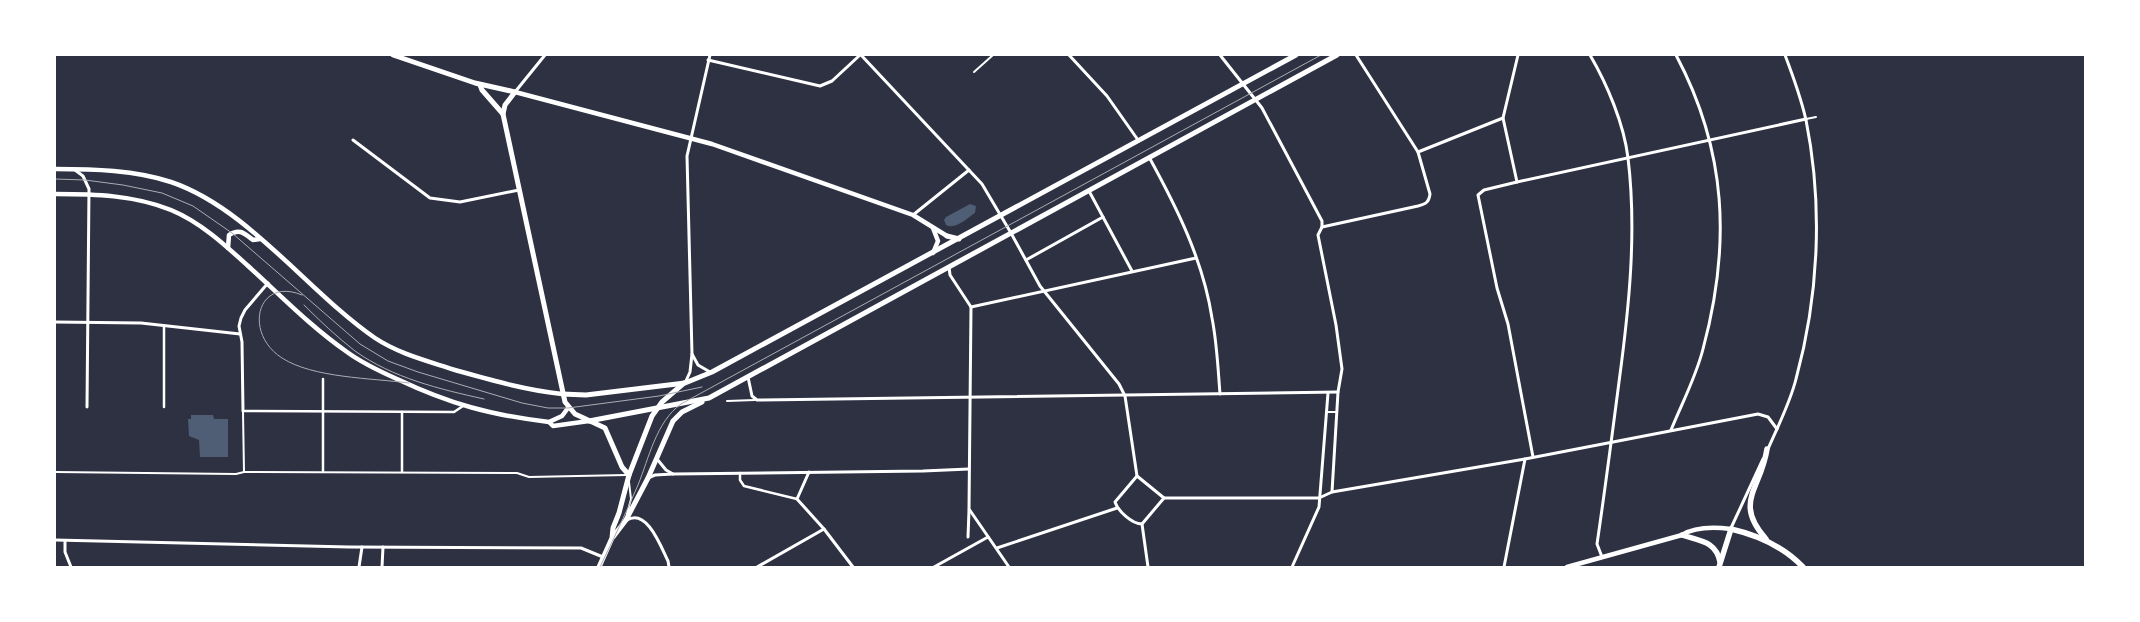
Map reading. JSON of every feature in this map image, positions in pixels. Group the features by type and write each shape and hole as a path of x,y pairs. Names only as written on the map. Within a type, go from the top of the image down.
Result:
{"highway":[{"path":"1767,449 1765,466 1749,505 1754,524 1767,541 1801,566"},
{"path":"1720,565 1731,529 1767,541"},
{"path":"1682,535 1698,538 1710,544 1717,553 1720,565"}],"main road":[{"path":"393,55 480,85 515,92 505,105 503,114 562,394 568,408 605,428 622,467 629,475"},
{"path":"562,394 586,395 685,383 712,372 933,254 1296,55"},
{"path":"599,567 612,538 627,519 648,478 670,428 678,416 687,409 1337,55"},
{"path":"480,85 482,90 503,114"},
{"path":"947,236 959,239"},
{"path":"612,538 613,528 629,475 657,408 685,383"},
{"path":"590,421 709,398"}],"street":[{"path":"545,55 515,92 712,144 913,215 947,236"},
{"path":"685,383 690,372 692,354 686,156 710,55"},
{"path":"708,60 820,86 832,81 860,55 982,184 1044,291 1119,384 1125,396 1137,476 1164,498 1319,498 1332,492 1524,459 1758,414 1768,417 1777,429"},
{"path":"1069,55 1107,96 1138,141"},
{"path":"1220,55 1256,100 1315,204 1322,221 1322,227 1318,235 1336,325 1342,369 1336,412 1332,492"},
{"path":"1322,227 1418,206 1430,200 1418,152 1356,55"},
{"path":"1517,182 1503,118 1518,55"},
{"path":"1590,55 1611,99 1628,157 1631,216 1627,320 1597,544 1602,557"},
{"path":"1671,430 1703,349 1721,236 1719,185 1709,140 1687,76 1676,55"},
{"path":"1567,567 1682,535 1689,530 1731,529 1777,429 1796,380 1807,330 1815,264 1815,192 1806,119 1785,55"},
{"path":"1418,152 1503,118"},
{"path":"1533,457 1508,324 1497,288 1478,195 1484,190 1517,182 1806,119"},
{"path":"353,140 430,198 460,202 520,190"},
{"path":"1149,158 1186,229 1196,258 1212,318 1220,394"},
{"path":"55,169 141,175 182,186 218,205 356,323 385,344 424,360 504,384 527,390 562,394"},
{"path":"74,169 85,180 88,195 86,407"},
{"path":"913,215 969,170"},
{"path":"1088,190 1132,271"},
{"path":"55,194 128,198 171,210 191,221 228,248 323,334 362,363 417,389 463,406 496,415 548,422 553,426 590,421"},
{"path":"1026,260 1103,217"},
{"path":"932,227 938,239 933,254"},
{"path":"228,248 229,235 236,231 244,233 252,240 260,239"},
{"path":"971,306 1196,258"},
{"path":"950,266 950,275 971,306 968,537"},
{"path":"268,283 245,310 241,318 243,411 454,412 463,406"},
{"path":"55,322 141,323 240,334"},
{"path":"164,326 164,407"},
{"path":"692,354 701,368 712,372"},
{"path":"747,376 752,396 758,400 1338,392"},
{"path":"323,379 323,472"},
{"path":"1292,567 1319,507 1328,393"},
{"path":"548,422 564,414 568,408"},
{"path":"402,412 402,472"},
{"path":"657,458 666,470 673,474"},
{"path":"1504,567 1524,459"},
{"path":"648,478 655,475 673,474 969,469"},
{"path":"796,499 809,472"},
{"path":"740,473 741,484 744,486 796,499 824,529 853,567"},
{"path":"1137,476 1115,502 1117,508 1137,524 1142,524"},
{"path":"1148,567 1142,524 1164,498"},
{"path":"997,548 1117,508"},
{"path":"969,509 1009,567"},
{"path":"627,519 637,518 649,525 668,561 669,567"},
{"path":"757,567 824,529"},
{"path":"934,567 988,537"},
{"path":"55,540 65,542 362,547 581,548 603,557"},
{"path":"65,542 64,552 71,567"},
{"path":"359,567 362,547"},
{"path":"382,567 383,547"}],"lane":[{"path":"974,72 993,55"},
{"path":"1806,119 1816,117"},
{"path":"727,401 758,400"},
{"path":"243,411 244,472"},
{"path":"1326,412 1336,412"},
{"path":"55,472 236,474 244,472 517,473 529,477 629,475 631,499 627,519"}],"water":[{"path":"970,204 976,206 975,213 957,225 946,225 944,220 946,217"},
{"path":"191,415 213,415 214,419 228,419 228,457 200,457 199,440 189,436 188,419 191,419"}],"tram line":[{"path":"600,567 638,485 659,430 665,420 681,404 1321,55"},
{"path":"55,179 85,180 123,185 162,193 193,206 232,233 360,344 388,361 418,372 522,403 548,408 568,408 659,396 702,387"},
{"path":"302,295 287,291 274,293 266,300 260,310 259,322 262,335 270,347 282,358 310,370 409,383"},
{"path":"304,305 355,351 385,368 433,387 484,399"}]}
